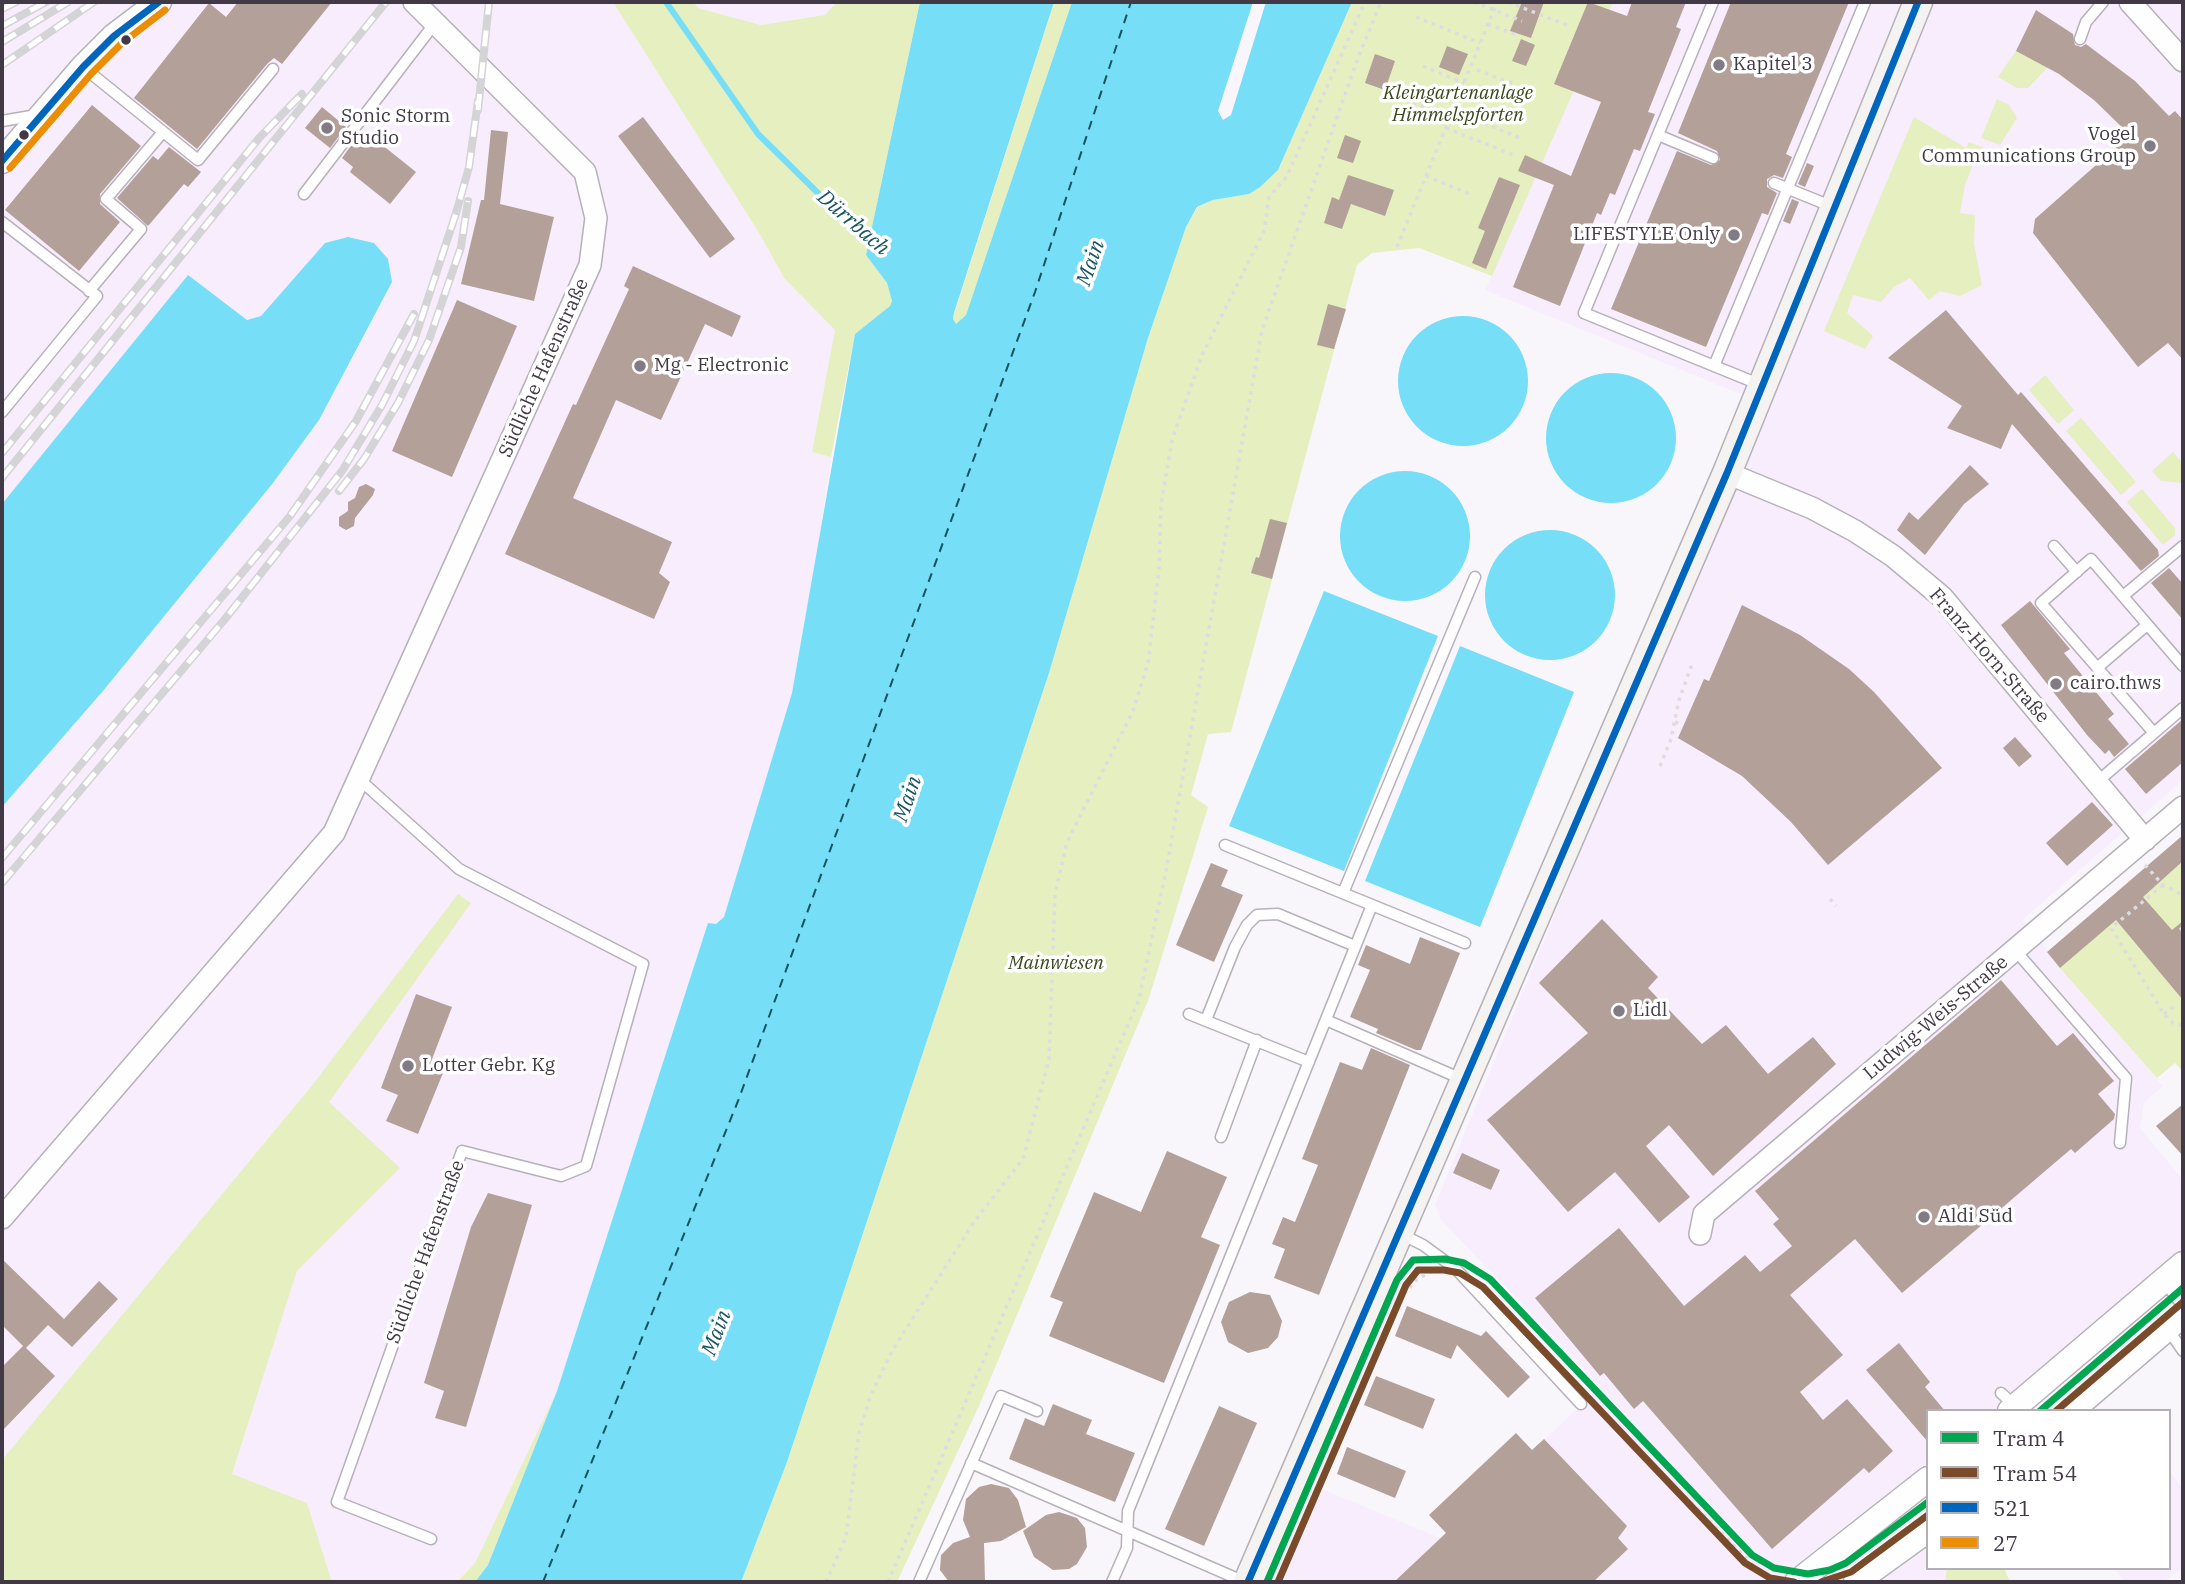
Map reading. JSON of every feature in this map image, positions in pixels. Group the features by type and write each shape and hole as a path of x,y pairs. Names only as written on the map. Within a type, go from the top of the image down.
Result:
{"main road":[{"path":"1246,1582 1727,473 1918,2"}],"street":[{"path":"2,161 83,67 114,36 159,2"},
{"path":"2130,2 2183,61"},
{"name":"Südliche Hafenstraße","path":"2,1218 334,833 590,265 596,218 585,172 425,9"},
{"name":"Franz-Horn-Straße","path":"1727,473 1812,508 1893,556 1942,597 2097,782 2138,845"},
{"name":"Ludwig-Weis-Straße","path":"1700,1234 1704,1214 2183,807"},
{"path":"2011,1405 2178,1279"},
{"path":"2073,1409 2175,1322"},
{"path":"1797,1582 1926,1481"},
{"path":"1856,1582 1926,1531"}],"lane":[{"path":"1713,2 1584,313 1764,386"},
{"path":"1714,366 1865,2"},
{"path":"2080,39 2086,22 2103,2"},
{"path":"304,194 425,9"},
{"path":"83,67 198,160 273,69"},
{"path":"2,121 40,115"},
{"path":"89,291 142,229 106,199 163,132"},
{"path":"1658,135 1713,158"},
{"path":"1774,183 1836,208"},
{"path":"2,222 97,296 2,412"},
{"path":"2054,546 2077,572"},
{"path":"2123,596 2183,546"},
{"path":"2154,733 2041,603 2091,559 2183,666"},
{"path":"1343,893 1475,578"},
{"path":"2098,668 2147,625"},
{"path":"2097,782 2183,708"},
{"name":"Südliche Hafenstraße","path":"359,779 458,869 643,964 586,1166 561,1176 462,1151 337,1502 431,1539"},
{"path":"1225,845 1465,943"},
{"path":"1112,1582 1127,1548 1128,1511 1372,905"},
{"path":"1206,1020 1235,947 1247,925 1257,915 1278,914 1355,946"},
{"path":"2015,950 2126,1078 2120,1143"},
{"path":"1189,1014 1309,1062"},
{"path":"1326,1020 1465,1081"},
{"path":"1220,1137 1257,1040"},
{"path":"1399,1233 1423,1245 1456,1269 1579,1401"},
{"path":"2175,1322 2183,1351"},
{"path":"919,1582 1001,1396 1037,1411"},
{"path":"971,1463 1127,1528 1246,1582"}],"path":[{"path":"826,1582 846,1537 859,1433 870,1397 892,1351 974,1222 1023,1159 1049,1059 1055,894 1067,842 1133,711 1148,663 1159,569 1161,505 1172,440 1202,355 1264,231 1269,197 1287,176 1365,2"},
{"path":"888,1582 1139,999 1166,870 1262,330 1358,58 1381,2"},
{"path":"1474,2 1522,21"},
{"path":"1397,247 1497,2"},
{"path":"1508,2 1569,26"},
{"path":"1416,17 1480,43"},
{"path":"1488,24 1517,35"},
{"path":"1423,66 1464,83"},
{"path":"1477,69 1517,85"},
{"path":"1397,96 1450,117"},
{"path":"1453,110 1520,138"},
{"path":"1446,128 1516,156"},
{"path":"1426,176 1472,195"},
{"path":"1660,766 1692,664"},
{"path":"1675,722 1684,726"},
{"path":"2138,845 2163,885 2183,895"},
{"path":"2163,885 2111,928 2164,1014 2173,1023 2183,1026"},
{"path":"1829,899 1836,906"},
{"path":"2164,1014 2177,1004"},
{"path":"1277,1582 1404,1294 1417,1279 1435,1270 1456,1269"},
{"path":"1579,1401 1585,1396 1770,1582"}],"shaded area":[{"path":"2,2 613,2 761,236 784,278 835,330 812,452 831,457 817,555 792,693 760,803 724,917 716,924 708,924 557,1391 475,1563 457,1582 332,1582 307,1503 232,1475 297,1271 399,1169 329,1102 314,1083 2,1460 2,807 103,691 273,483 319,420 388,259 374,243 348,237 325,243 261,316 246,320 187,276 2,504"},
{"path":"693,2 837,2 825,15 761,25 698,8"},
{"path":"1613,2 2183,2 2183,612 2179,615 2183,620 2183,780 2022,920 2163,1086 2144,1103 2140,1128 2183,1180 2183,1250 1995,1409 1926,1409 1926,1464 1773,1582 1281,1582 1322,1489 1440,1538 1601,1386 1442,1221 1435,1205 1765,404 1485,290"},
{"path":"2171,1473 2183,1490 2183,1567 2163,1582 2124,1582 2115,1570 2171,1570"},
{"path":"1926,1549 1926,1570 1947,1570 1946,1582 1880,1582"}],"green space":[{"path":"613,2 693,2 698,8 761,25 825,15 837,2 920,2 866,255 887,283 892,301 890,306 855,334 831,457 812,452 835,330 784,278 761,236"},
{"path":"1054,2 1072,2 966,315 956,324 953,319"},
{"name":"Mainwiesen","path":"1352,2 1613,2 1492,276 1419,248 1372,253 1357,265 1231,732 1208,734 1191,795 1208,807 1149,998 979,1406 897,1582 741,1582 787,1462 1049,673 1148,338 1186,227 1197,208 1213,200 1249,194 1278,170"},
{"path":"2016,51 2048,67 2028,88 2017,88 1998,77"},
{"path":"1997,99 2009,105 2017,118 2000,145 1981,138"},
{"path":"1914,117 1966,148 1969,142 1996,153 1994,157 1978,151 1965,185 1960,213 1975,215 1974,244 1982,285 1960,296 1940,291 1929,300 1910,278 1894,287 1881,302 1853,295 1847,313 1873,336 1865,349 1824,331"},
{"path":"2045,375 2074,410 2058,424 2029,390"},
{"path":"2081,418 2136,482 2121,495 2066,431"},
{"path":"2173,452 2183,464 2183,483 2161,481 2152,471"},
{"path":"2142,489 2175,528 2175,535 2163,545 2127,502"},
{"path":"2183,861 2183,1072 2175,1063 2157,1078 2060,968"},
{"path":"458,894 471,903 329,1102 400,1168 297,1271 232,1474 307,1503 332,1582 2,1582 2,1460 314,1083"},
{"path":"557,1391 488,1565 475,1582 457,1582 475,1563"},
{"path":"1947,1570 2005,1570 2010,1582 1945,1582"}],"water":[{"name":"Main","path":"920,2 1054,2 954,313 956,324 966,315 1072,2 1253,2 1218,111 1223,120 1231,115 1266,2 1352,2 1278,170 1249,194 1213,200 1197,207 1186,227 1148,338 1049,673 787,1462 741,1582 475,1582 488,1565 557,1391 708,923 716,924 724,917 792,693 855,334 890,306 892,301 887,283 866,255"},
{"path":"348,237 374,243 388,259 392,282 319,420 273,483 103,691 2,807 2,504 188,275 247,320 261,316 325,243"},
{"path":"1463,316 1488,321 1509,335 1523,356 1528,381 1523,406 1509,427 1488,441 1463,446 1438,441 1417,427 1403,406 1398,381 1403,356 1417,335 1438,321"},
{"path":"1611,373 1636,378 1657,392 1671,413 1676,438 1671,463 1657,484 1636,498 1611,503 1586,498 1565,484 1551,463 1546,438 1551,413 1565,392 1586,378"},
{"path":"1405,471 1430,476 1451,490 1465,511 1470,536 1465,561 1451,582 1430,596 1405,601 1380,596 1359,582 1345,561 1340,536 1345,511 1359,490 1380,476"},
{"path":"1550,530 1575,535 1596,549 1610,570 1615,595 1610,620 1596,641 1575,655 1550,660 1525,655 1504,641 1490,620 1485,595 1490,570 1504,549 1525,535"},
{"path":"1324,591 1438,636 1344,871 1229,826"},
{"path":"1460,646 1574,692 1480,927 1365,881"}],"building":[{"path":"238,2 332,2 282,64 274,58 267,64 197,149 134,98 209,3 226,17"},
{"path":"1522,2 1544,2 1531,38 1510,31"},
{"path":"1588,2 1627,16 1632,2 1686,2 1676,27 1681,29 1648,112 1655,114 1640,151 1634,149 1615,195 1610,193 1601,215 1597,213 1560,306 1513,287 1554,185 1518,171 1525,155 1571,176 1601,102 1554,84"},
{"path":"1731,2 1849,2 1786,154 1792,157 1783,178 1774,175 1767,179 1767,187 1777,193 1768,215 1762,213 1706,347 1611,309 1677,151 1711,165 1720,160 1717,151 1678,133"},
{"path":"2036,10 2073,34 2075,45 2081,47 2086,44 2135,81 2169,116 2175,111 2183,120 2183,360 2168,343 2138,367 2033,233 2035,219 2130,135 2094,100 2059,74 2016,51"},
{"path":"1521,39 1535,45 1526,66 1512,61"},
{"path":"1447,46 1468,54 1459,75 1439,67"},
{"path":"1375,54 1395,61 1385,90 1365,83"},
{"path":"92,105 141,146 100,194 100,204 120,222 79,271 5,210"},
{"name":"Sonic Storm Studio","path":"322,107 346,127 330,148 305,128"},
{"path":"643,117 735,239 710,258 618,136"},
{"path":"491,130 508,132 500,204 554,217 534,301 461,284 481,200 484,200"},
{"path":"1345,135 1361,141 1353,163 1337,158"},
{"path":"358,136 370,147 376,140 416,172 390,204 350,172 353,167 342,158"},
{"path":"169,147 201,172 188,187 184,184 148,226 117,198 153,156 158,160"},
{"path":"1807,163 1814,166 1805,187 1798,184"},
{"path":"1348,175 1394,190 1385,216 1351,204 1342,229 1324,223 1332,197 1339,200"},
{"path":"1499,177 1520,185 1486,269 1472,263 1485,231 1478,228"},
{"path":"1792,199 1799,202 1790,224 1783,221"},
{"path":"633,266 741,316 732,337 705,324 661,420 616,400 573,498 672,542 659,573 670,582 654,619 505,554 629,289 624,286"},
{"path":"457,300 517,326 452,477 392,451"},
{"path":"1328,304 1346,309 1334,349 1317,345"},
{"path":"1946,310 2018,395 2021,392 2158,550 2159,556 2141,571 2012,424 2001,449 1947,428 1962,406 1888,358"},
{"path":"1970,465 1989,484 1964,504 1925,555 1897,530 1909,512 1918,520"},
{"path":"366,484 375,489 373,495 355,518 354,526 346,530 339,526 339,517 348,511 348,502 355,498 359,487"},
{"path":"1270,519 1287,523 1272,579 1251,573 1256,557 1259,558"},
{"path":"2169,568 2183,584 2183,620 2151,583"},
{"path":"2030,601 2070,649 2064,653 2114,714 2108,719 2129,744 2114,757 2109,750 2105,754 2087,735 2001,625"},
{"path":"1742,605 1800,635 1849,669 1874,692 1942,768 1828,865 1791,822 1742,776 1678,738 1704,679 1709,681"},
{"path":"2183,719 2183,762 2146,794 2125,769"},
{"path":"2015,737 2032,756 2019,767 2003,748"},
{"path":"2092,802 2113,825 2067,866 2046,843"},
{"path":"2183,835 2183,861 2143,897 2172,930 2183,921 2183,1000 2116,920 2060,968 2047,952"},
{"path":"1211,863 1228,870 1221,886 1243,895 1214,962 1176,945"},
{"path":"1602,919 1658,977 1648,988 1702,1044 1726,1025 1768,1074 1813,1037 1836,1064 1713,1176 1669,1125 1646,1146 1690,1197 1659,1223 1615,1172 1568,1212 1487,1120 1588,1033 1539,983"},
{"path":"1420,937 1460,953 1421,1050 1416,1050 1376,1033 1378,1029 1350,1017 1370,970 1358,965 1366,945 1410,964"},
{"path":"2001,980 2057,1046 2073,1033 2114,1081 2098,1094 2115,1114 2114,1119 2075,1153 2071,1149 1902,1293 1855,1239 1790,1295 1843,1355 1800,1392 1823,1420 1847,1399 1893,1451 1869,1473 1864,1468 1772,1549 1643,1401 1634,1409 1604,1373 1600,1376 1535,1298 1619,1228 1684,1306 1745,1255 1760,1272 1792,1246 1773,1224 1779,1219 1755,1191"},
{"name":"Lotter Gebr. Kg","path":"416,994 452,1007 429,1067 443,1073 418,1134 386,1121 398,1095 381,1088"},
{"path":"1371,1048 1410,1065 1319,1295 1274,1278 1285,1249 1272,1244 1283,1217 1295,1222 1318,1165 1302,1159 1340,1062 1362,1070"},
{"path":"2183,1104 2183,1156 2156,1126"},
{"path":"1167,1151 1227,1177 1201,1237 1220,1245 1164,1383 1049,1336 1063,1302 1050,1297 1094,1192 1141,1212"},
{"path":"1462,1153 1500,1170 1491,1190 1453,1173"},
{"path":"488,1193 532,1205 466,1427 435,1418 444,1391 424,1383 471,1227"},
{"path":"2,1259 64,1319 99,1281 118,1299 72,1347 48,1325 26,1348 55,1376 2,1431 2,1367 23,1346 2,1325"},
{"path":"1250,1292 1270,1295 1282,1321 1278,1337 1268,1348 1248,1353 1228,1342 1221,1322 1229,1302"},
{"path":"1407,1306 1481,1336 1486,1331 1530,1377 1508,1398 1457,1345 1451,1359 1395,1336"},
{"path":"1899,1343 1930,1382 1925,1387 1943,1409 1926,1409 1926,1440 1866,1370"},
{"path":"1376,1376 1435,1399 1423,1429 1364,1405"},
{"path":"1053,1404 1092,1420 1086,1434 1135,1453 1115,1502 1009,1459 1025,1418 1044,1426"},
{"path":"1219,1406 1257,1423 1204,1546 1165,1529"},
{"path":"1516,1433 1532,1450 1544,1439 1627,1526 1618,1538 1628,1549 1593,1582 1394,1582 1446,1533 1429,1515"},
{"path":"1347,1447 1406,1471 1395,1498 1337,1474"},
{"path":"991,1484 1009,1488 1018,1500 1026,1527 1001,1541 984,1543 985,1582 949,1582 940,1570 941,1555 953,1543 970,1537 963,1520 966,1499 979,1487"},
{"path":"1059,1512 1077,1518 1085,1528 1087,1547 1077,1564 1069,1569 1053,1570 1034,1557 1023,1531 1046,1515"}],"waterway":[{"name":"Dürrbach","path":"666,2 758,134 825,200 876,239"}],"ferry route":[{"path":"543,1582 738,1101 1035,292 1131,2"}],"railway":[{"path":"2,9 16,2"},
{"path":"2,26 46,2"},
{"path":"2,42 68,2"},
{"path":"2,65 94,2"},
{"path":"2,478 386,2"},
{"path":"478,110 489,2"},
{"path":"2,453 260,137 302,94"},
{"path":"2,883 225,619 342,471 382,405 414,341 469,167 478,101"},
{"path":"339,491 364,459 398,403 429,340 461,247 468,201"},
{"path":"2,858 290,516 356,421 414,314"}],"tram line":[{"name":"4","path":"1267,1582 1397,1280 1413,1260 1445,1259 1464,1263 1490,1279 1752,1555 1774,1568 1808,1574 1830,1570 1846,1563 1926,1503"},
{"name":"54","path":"1278,1582 1406,1285 1418,1270 1460,1273 1483,1287 1745,1563 1770,1578 1794,1582"},
{"name":"4","path":"2042,1409 2183,1288"},
{"name":"54","path":"2058,1409 2183,1302"},
{"name":"54","path":"1821,1582 1851,1572 1926,1516"}],"transit line":[{"name":"521","path":"2,161 83,67 114,36 159,2"},
{"name":"521","path":"1248,1582 1727,473 1918,2"},
{"name":"27","path":"10,168 91,74 121,44 165,10"}],"place":[{"name":"Kapitel 3","path":"1719,65"},
{"name":"Sonic Storm Studio","path":"327,128"},
{"name":"Vogel Communications Group","path":"2150,146"},
{"name":"LIFESTYLE Only","path":"1734,235"},
{"name":"Mg - Electronic","path":"640,366"},
{"name":"cairo.thws","path":"2056,684"},
{"name":"Lidl","path":"1619,1011"},
{"name":"Lotter Gebr. Kg","path":"408,1066"},
{"name":"Aldi Süd","path":"1924,1217"}],"park label":[{"name":"Kleingartenanlage Himmelspforten","path":"1458,105"}]}
